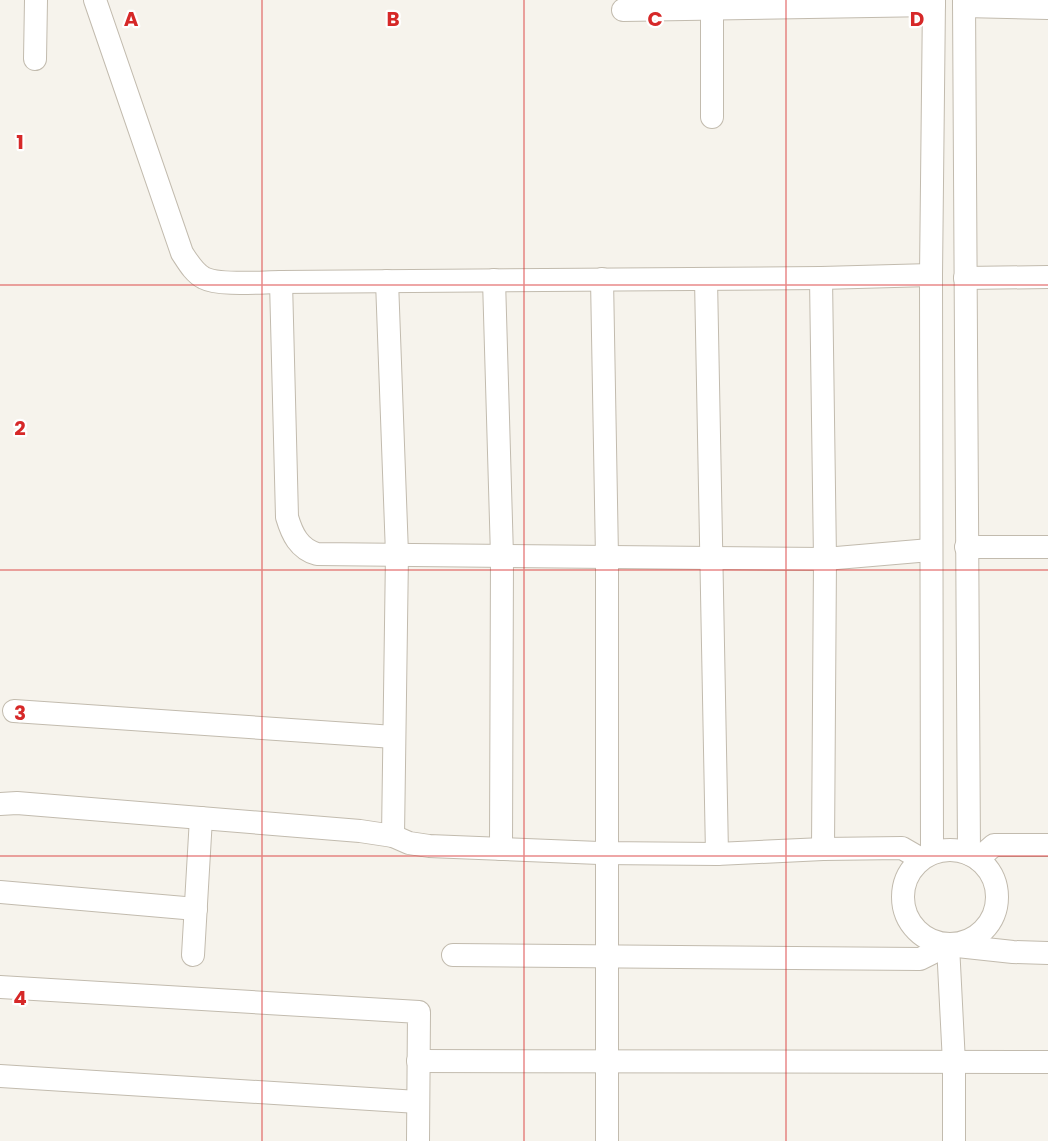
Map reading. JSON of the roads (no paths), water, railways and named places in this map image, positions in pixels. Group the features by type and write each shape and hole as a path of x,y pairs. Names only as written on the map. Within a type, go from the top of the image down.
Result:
{"street":[{"path":"35,59 36,0"},
{"path":"95,0 178,242 192,268 204,278 216,281 281,282 821,278 931,275"},
{"path":"623,10 712,5 934,2 927,856 906,878 902,900 909,923 926,939 948,945 1048,953"},
{"path":"974,856 966,547 964,3 1048,8"},
{"path":"712,5 712,117"},
{"path":"965,278 1048,277"},
{"path":"821,278 825,559 823,849"},
{"path":"602,279 607,556 607,1141"},
{"path":"706,279 717,854"},
{"path":"494,280 501,556 501,849"},
{"path":"387,281 397,554 393,836"},
{"path":"281,282 287,516 291,531 307,551 317,554 825,559 930,550"},
{"path":"966,547 1048,546"},
{"path":"14,711 394,736"},
{"path":"0,804 17,803 360,831 393,836 409,843 429,846 607,853 717,854 902,848 927,856 951,850 974,856 993,878 997,902 989,924 972,940 948,945 920,959 453,956"},
{"path":"193,955 201,818"},
{"path":"974,856 994,845 1048,845"},
{"path":"0,892 196,909"},
{"path":"948,945 954,1063 954,1141"},
{"path":"0,987 419,1012 418,1141"},
{"path":"418,1061 1048,1062"},
{"path":"0,1076 418,1102"}]}
